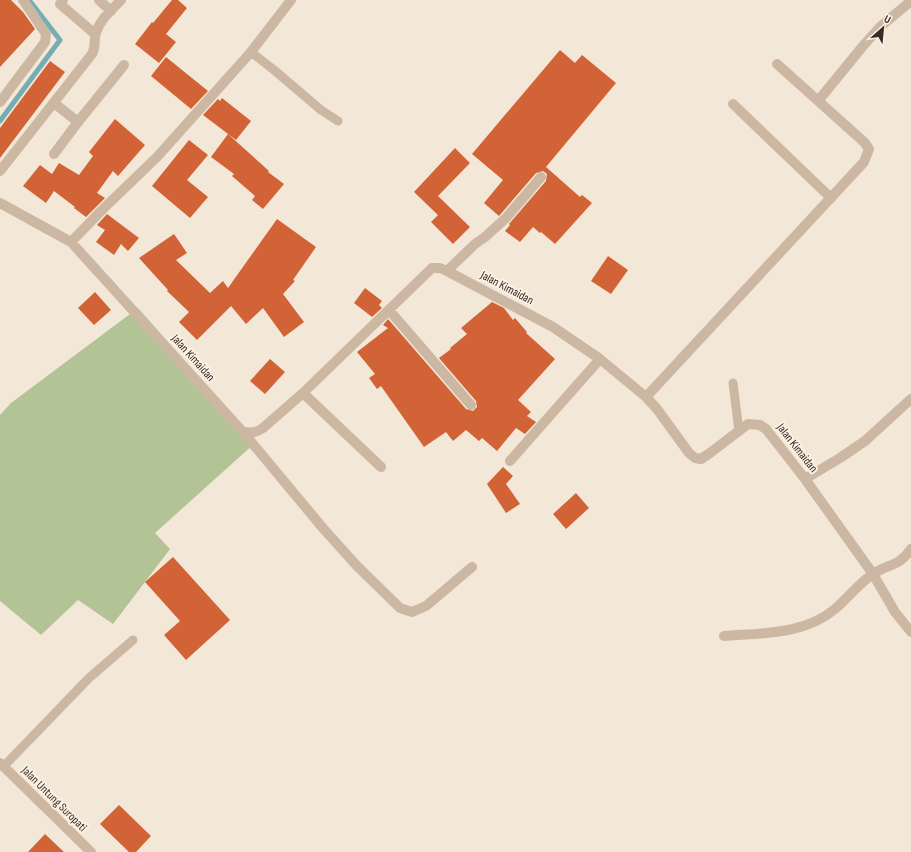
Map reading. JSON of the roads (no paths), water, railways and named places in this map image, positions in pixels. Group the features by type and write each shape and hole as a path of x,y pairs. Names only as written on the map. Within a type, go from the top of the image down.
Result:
{"street":[{"path":"0,102 47,38 44,30 24,0"},
{"path":"63,0 60,4 95,34"},
{"path":"99,0 111,11"},
{"path":"0,171 92,54 95,47 95,34 102,21 121,0"},
{"path":"71,242 102,210 158,157 251,52 291,0"},
{"path":"818,101 876,32 911,1"},
{"path":"646,397 864,162 869,149 864,142 777,64"},
{"path":"54,154 124,65"},
{"path":"54,103 78,122"},
{"path":"733,104 831,198"},
{"path":"447,271 475,244 485,238 506,218 541,177"},
{"name":"Jalan Kimaidan","path":"0,203 71,242 243,432 251,433 259,431 303,392 432,268 440,268 447,271 553,327 600,359 646,397 657,409 689,453 695,458 701,459 710,454 748,424 760,425 766,429 806,479 873,574 895,612 911,632"},
{"path":"389,310 471,405"},
{"path":"510,461 600,359"},
{"path":"303,392 381,467"},
{"path":"806,479 865,441 911,399"},
{"path":"243,432 322,527 357,566 400,608 412,612 426,606 472,567"},
{"path":"724,636 787,631 812,624 834,610 873,574 905,558 911,549"},
{"name":"Jalan Untung Suropati","path":"2,765 87,851"}],"lane":[{"path":"251,52 290,82 321,110 338,121"},
{"path":"733,383 739,431"},
{"path":"2,765 89,678 133,640"}],"waterway":[{"path":"0,121 60,40 29,0"}]}
